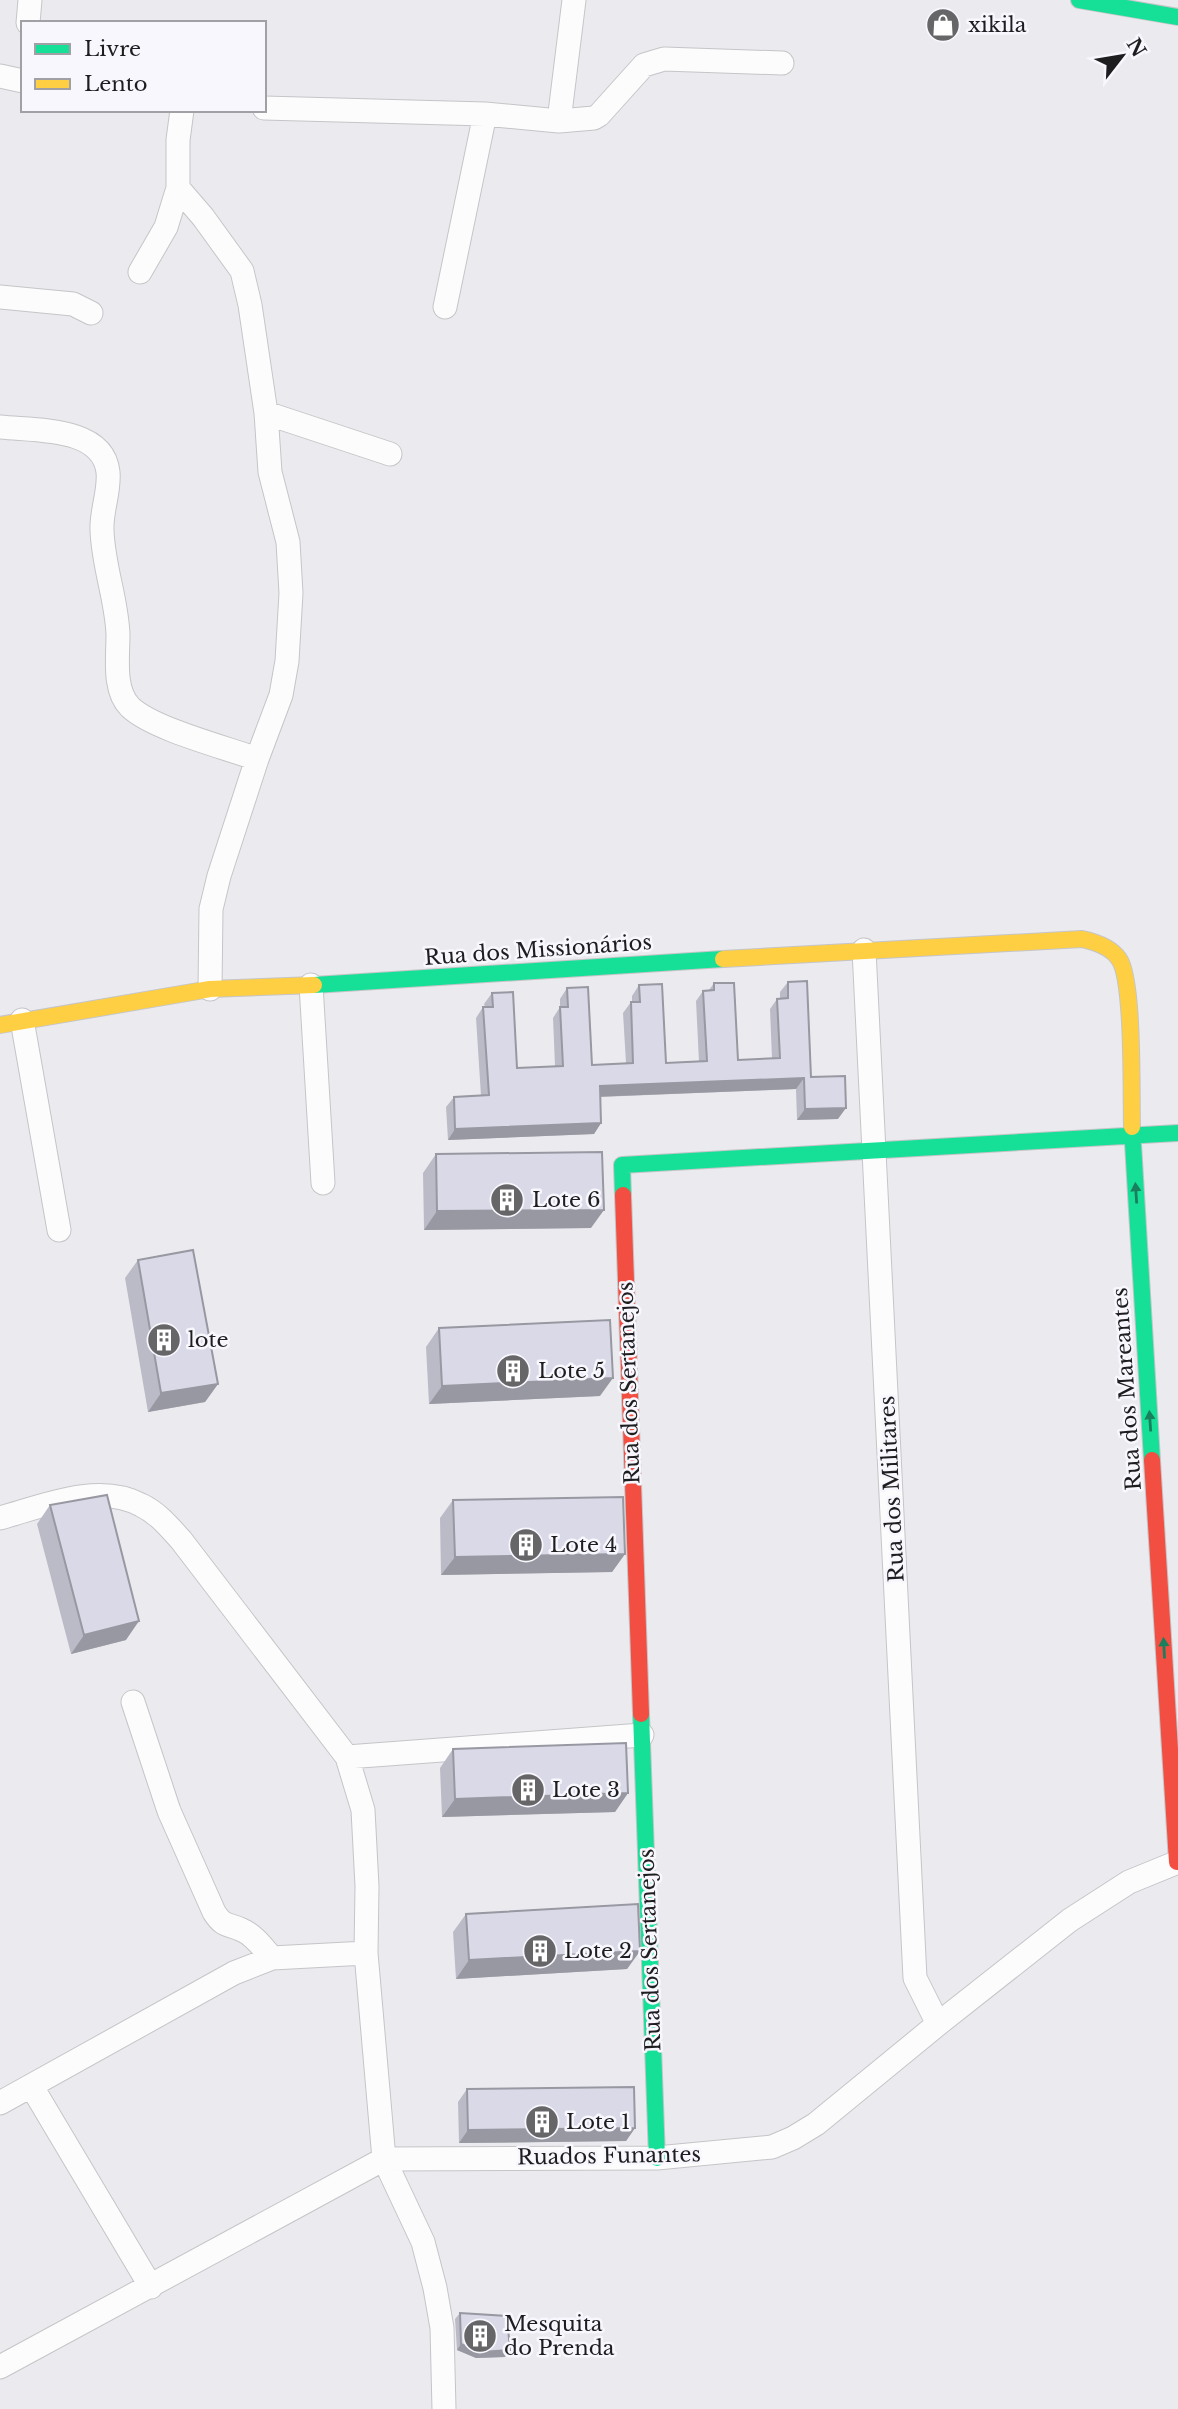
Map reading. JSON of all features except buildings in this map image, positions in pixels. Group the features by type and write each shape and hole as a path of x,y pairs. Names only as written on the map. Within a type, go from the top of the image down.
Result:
{"street":[{"path":"28,21 30,0"},
{"path":"559,121 574,0"},
{"path":"1079,0 1178,17"},
{"path":"1117,7 1161,29"},
{"path":"266,108 485,114 559,121 594,118 600,115 650,61 664,59 782,63"},
{"path":"0,76 21,81"},
{"path":"140,272 166,227 178,188 178,140 182,112"},
{"path":"445,307 485,114"},
{"path":"178,188 242,271 250,305 266,413 270,472 288,542 291,593 287,662 281,695 257,759 211,909 210,989"},
{"path":"0,297 73,304 91,313"},
{"path":"266,413 390,454"},
{"path":"0,427 71,435 90,442 105,462 108,473 103,540 117,626 118,680 127,704 149,721 257,759"},
{"name":"Rua dos Missionários","path":"11,1022 210,989 1082,939"},
{"name":"Rua dos Mareantes","path":"1082,939 1097,941 1108,947 1117,954 1127,973 1132,1136 1169,1578 1177,1862"},
{"name":"Rua dos Militares","path":"863,950 915,1978 937,2024"},
{"path":"311,985 323,1183"},
{"path":"11,1022 59,1230"},
{"name":"Rua dos Sertanejos","path":"657,2158 622,1165 1178,1133"},
{"path":"0,1518 70,1499 99,1495 125,1498 141,1504 163,1520 181,1540 347,1758 363,1810 367,1886 366,1953 384,2159 423,2242 435,2288 442,2328 444,2409"},
{"path":"133,1702 169,1811 214,1912 220,1922 242,1929 272,1958"},
{"path":"347,1758 642,1735"},
{"name":"Ruados Funantes","path":"0,2367 384,2159 657,2158 772,2147 793,2138 816,2124 937,2024 1070,1920 1129,1882 1177,1862"},
{"path":"0,2103 210,1986 272,1958 366,1953"},
{"path":"32,2087 151,2287"}],"traffic: fast":[{"path":"1079,0 1178,17"},
{"path":"314,985 723,959"},
{"path":"1132,1127 1152,1460"},
{"path":"623,1195 622,1165 1178,1133"},
{"path":"641,1714 657,2158"}],"traffic: slow":[{"path":"723,959 1082,939 1098,943 1116,955 1124,971 1129,1013 1132,1127"},
{"path":"0,1025 210,989 314,985"}],"traffic: jam":[{"path":"623,1195 641,1714"},
{"path":"1152,1460 1177,1862"}],"place":[{"name":"xikila","path":"943,25"},
{"name":"Lote 6","path":"507,1200"},
{"name":"lote","path":"164,1340"},
{"name":"Lote 5","path":"513,1371"},
{"name":"Lote 4","path":"526,1545"},
{"name":"Lote 3","path":"528,1790"},
{"name":"Lote 2","path":"540,1951"},
{"name":"Lote 1","path":"542,2122"},
{"name":"Mesquita do Prenda","path":"480,2336"}]}
